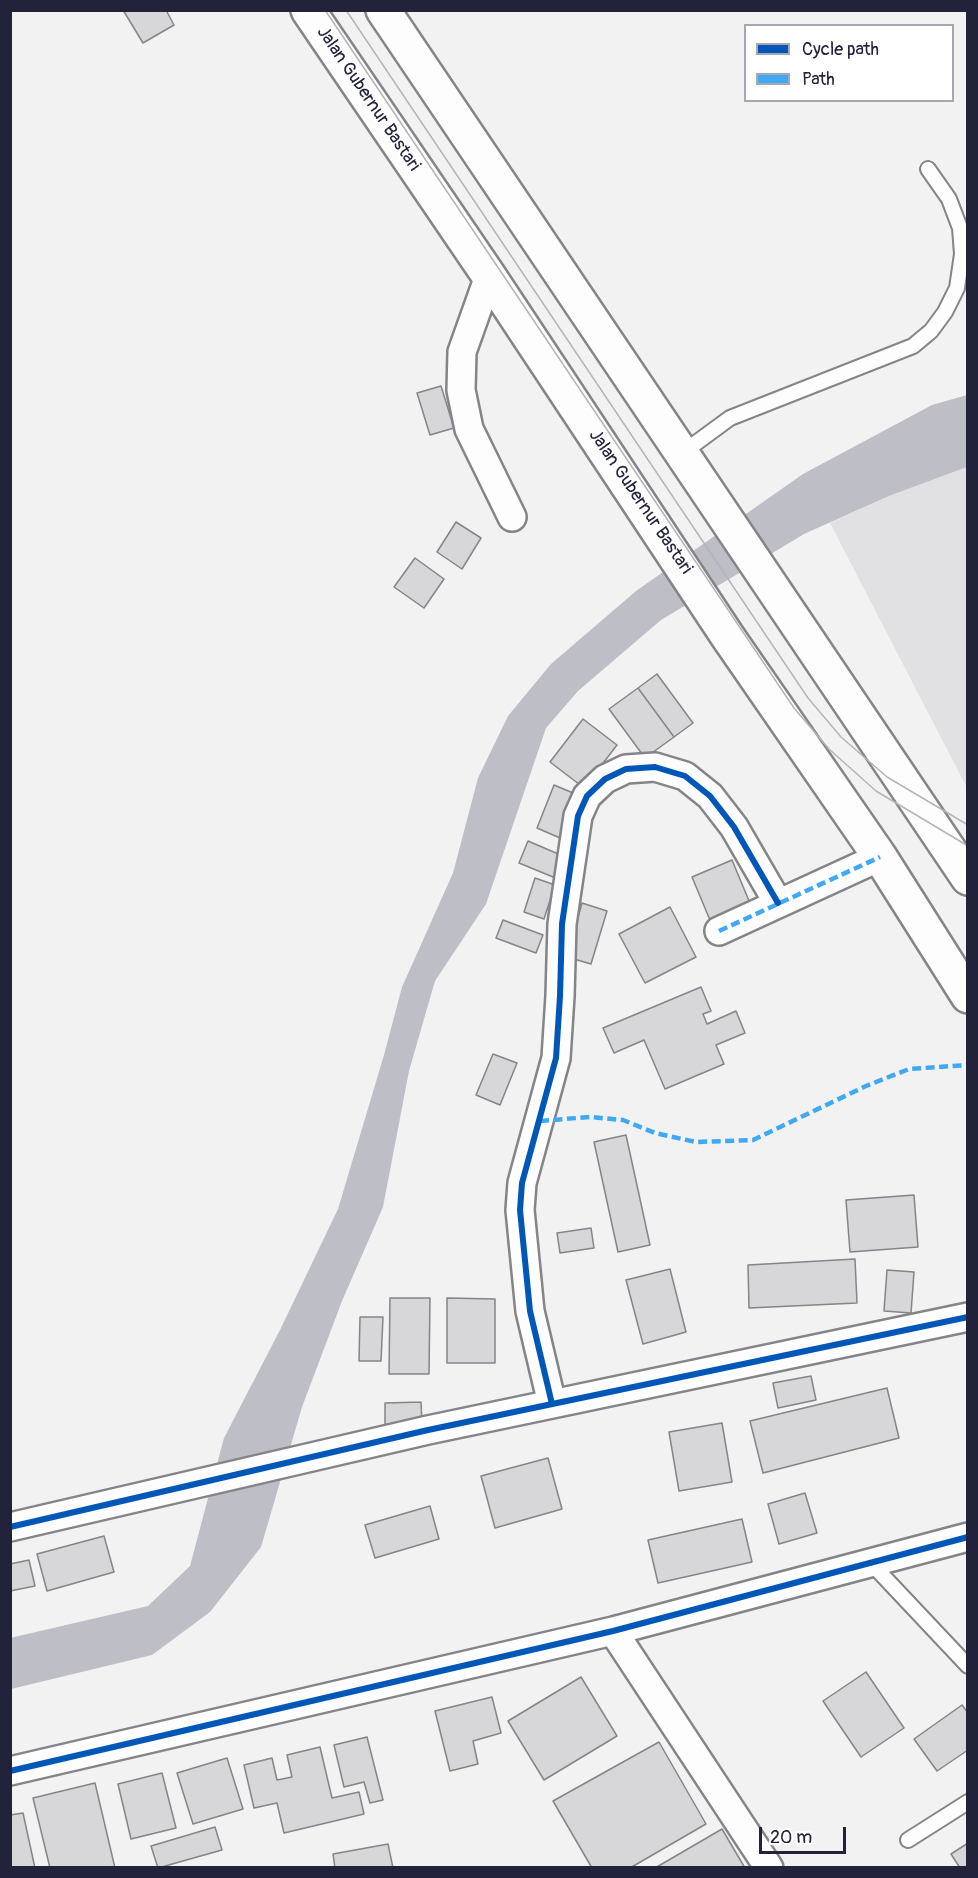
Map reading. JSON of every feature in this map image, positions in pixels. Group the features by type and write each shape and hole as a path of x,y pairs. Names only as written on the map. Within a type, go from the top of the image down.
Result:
{"highway":[{"name":"Jalan Gubernur Bastari","path":"308,10 489,276 728,637 880,857 968,996"},
{"path":"383,10 968,878"}],"street":[{"path":"489,276 462,352 461,390 469,429 512,517"},
{"path":"552,1404 530,1311 520,1210 522,1183 556,1058 562,924 578,816 587,796 605,779 626,769 655,767 685,776 710,796 734,827 778,903"},
{"path":"719,931 880,857"},
{"path":"10,1527 428,1430 968,1317"},
{"path":"10,1771 613,1631 968,1537"},
{"path":"613,1631 769,1868"}],"lane":[{"path":"681,454 730,418 913,346 931,331 945,312 957,288 962,254 960,228 949,199 928,169"},
{"path":"870,1562 968,1666"},
{"path":"908,1840 968,1802"}],"shaded area":[{"path":"967,395 967,467 889,496 804,534 661,620 578,691 546,728 486,904 435,981 409,1071 383,1207 342,1301 302,1407 261,1547 210,1612 152,1655 11,1689 10,1638 148,1606 190,1566 224,1438 280,1330 338,1209 402,987 453,873 478,778 508,716 551,664 636,591 803,474 932,405"},
{"path":"967,467 967,788 830,523 889,496"}],"building":[{"path":"123,10 166,10 174,25 143,43"},
{"path":"441,386 454,428 430,435 417,393"},
{"path":"456,522 481,538 462,569 437,552"},
{"path":"415,558 444,579 424,608 394,587"},
{"path":"657,674 693,723 674,737 638,688"},
{"path":"638,688 674,737 645,758 609,709"},
{"path":"583,719 617,745 584,788 550,762"},
{"path":"554,785 578,795 560,838 537,828"},
{"path":"528,841 563,856 553,877 519,863"},
{"path":"732,860 752,908 712,925 692,877"},
{"path":"535,878 555,885 544,919 524,912"},
{"path":"582,903 607,911 591,964 567,957"},
{"path":"670,907 696,957 645,983 619,934"},
{"path":"503,920 543,935 536,953 496,938"},
{"path":"701,987 711,1011 703,1014 707,1024 736,1011 745,1033 716,1045 724,1064 665,1089 644,1040 614,1053 603,1028"},
{"path":"493,1054 517,1063 500,1105 476,1095"},
{"path":"626,1135 650,1245 618,1252 594,1142"},
{"path":"914,1195 918,1247 850,1252 846,1200"},
{"path":"591,1228 594,1248 560,1253 557,1233"},
{"path":"855,1259 857,1303 749,1308 748,1265"},
{"path":"670,1269 686,1332 643,1344 626,1280"},
{"path":"887,1270 914,1272 911,1313 884,1311"},
{"path":"390,1298 430,1298 429,1374 389,1374"},
{"path":"447,1298 495,1299 495,1363 447,1363"},
{"path":"360,1317 383,1317 381,1361 359,1361"},
{"path":"811,1376 816,1400 778,1408 773,1383"},
{"path":"887,1388 899,1438 763,1473 750,1421"},
{"path":"421,1402 422,1423 385,1425 385,1403"},
{"path":"722,1423 732,1482 679,1491 669,1432"},
{"path":"548,1458 562,1509 495,1528 481,1476"},
{"path":"805,1493 817,1533 779,1544 768,1504"},
{"path":"430,1506 439,1539 375,1558 365,1525"},
{"path":"742,1519 752,1562 658,1583 648,1540"},
{"path":"104,1536 114,1572 47,1591 37,1554"},
{"path":"29,1560 35,1586 10,1591 10,1564"},
{"path":"866,1672 904,1728 861,1757 823,1701"},
{"path":"581,1677 617,1736 544,1780 508,1721"},
{"path":"492,1697 501,1733 473,1741 478,1764 450,1771 435,1711"},
{"path":"962,1705 968,1713 968,1750 937,1771 914,1739"},
{"path":"367,1737 383,1800 370,1803 364,1782 344,1787 334,1745"},
{"path":"659,1742 706,1824 630,1868 592,1868 553,1801"},
{"path":"320,1747 332,1798 359,1792 364,1814 284,1833 277,1803 254,1808 244,1765 272,1758 277,1780 292,1777 287,1755"},
{"path":"227,1758 243,1809 193,1824 177,1773"},
{"path":"162,1773 176,1828 131,1839 118,1784"},
{"path":"95,1783 115,1868 50,1868 33,1798"},
{"path":"23,1813 35,1868 10,1868 10,1815"},
{"path":"215,1827 222,1850 158,1868 151,1846"},
{"path":"722,1829 745,1868 655,1868"},
{"path":"968,1843 968,1868 960,1868 951,1854"},
{"path":"388,1844 393,1868 335,1868 333,1854"}],"tram line":[{"path":"325,10 794,708 829,749 876,791 968,846"},
{"path":"346,10 808,698 841,737 887,777 968,825"}],"marked path":[{"path":"719,931 880,857"},
{"path":"540,1121 590,1117 623,1120 655,1133 696,1142 753,1140 866,1086 909,1069 968,1065"}],"cycle path":[{"path":"552,1404 530,1311 520,1210 522,1183 556,1058 562,924 578,816 587,796 605,779 626,769 655,767 685,776 710,796 734,827 778,903"},
{"path":"10,1527 428,1430 968,1317"},
{"path":"10,1771 613,1631 968,1537"}]}
